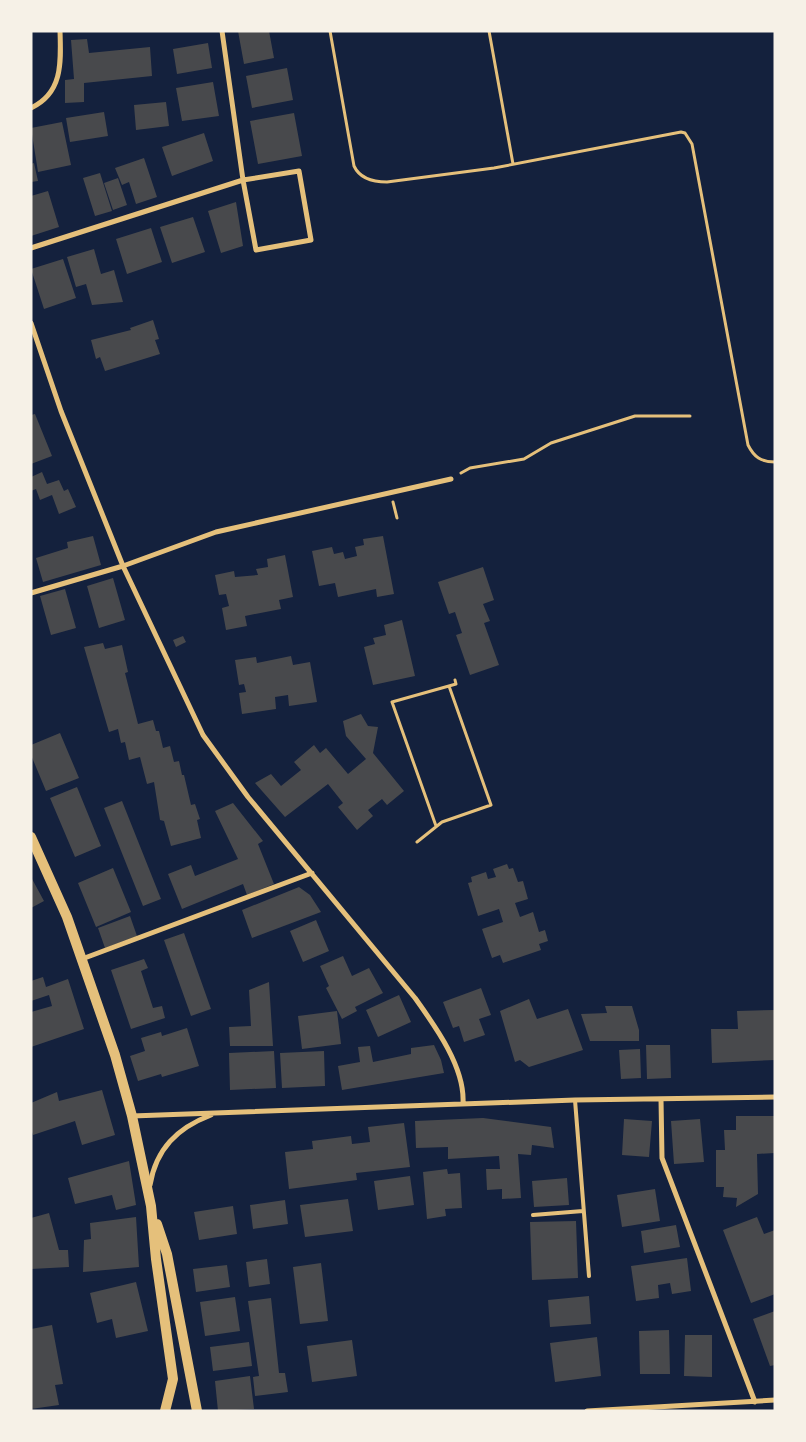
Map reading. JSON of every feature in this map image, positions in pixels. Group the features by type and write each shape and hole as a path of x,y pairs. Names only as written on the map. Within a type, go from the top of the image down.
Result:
{"main road":[{"path":"31,837 68,917 115,1056 132,1116 152,1206 167,1254 197,1411"},
{"path":"152,1206 156,1259 173,1379 165,1411"}],"street":[{"path":"31,108 44,102 53,90 61,59 60,31"},
{"path":"31,248 243,180 299,171 311,240 256,250 243,180 222,31"},
{"path":"31,323 61,411 123,566 203,735 248,797 415,998 437,1029 456,1068 463,1095 463,1103"},
{"path":"31,593 123,566 216,532 451,479"},
{"path":"82,959 312,874"},
{"path":"132,1116 463,1103 775,1098"},
{"path":"661,1099 662,1158 755,1402"},
{"path":"148,1190 159,1154 169,1140 181,1130 214,1114"},
{"path":"587,1411 775,1400"}],"lane":[{"path":"575,1100 589,1276"},
{"path":"534,1215 583,1211"}],"path":[{"path":"330,31 354,166 360,174 371,180 387,182 513,164 681,132 685,133 692,144 748,445 752,452 761,460 775,462"},
{"path":"490,31 513,164"},
{"path":"451,479 470,468 524,459 551,443 634,416 690,416"},
{"path":"436,826 392,702 456,684 455,680"},
{"path":"416,842 442,822 491,805 449,686"}],"building":[{"path":"238,31 269,31 274,58 244,64"},
{"path":"87,39 89,53 150,47 152,76 84,83 84,102 65,103 65,80 74,79 71,40"},
{"path":"208,43 212,68 177,74 173,49"},
{"path":"287,68 293,100 252,108 246,76"},
{"path":"213,82 219,116 182,121 176,88"},
{"path":"166,102 169,126 136,130 134,105"},
{"path":"104,112 108,136 70,142 66,118"},
{"path":"294,113 302,156 258,164 250,121"},
{"path":"62,122 71,165 38,172 31,128"},
{"path":"204,133 213,161 172,176 162,147"},
{"path":"144,158 157,197 136,204 129,182 122,185 115,168"},
{"path":"34,163 38,181 31,182 31,164"},
{"path":"100,173 112,211 95,216 83,178"},
{"path":"118,178 127,205 113,210 104,183"},
{"path":"48,191 59,227 31,236 31,196"},
{"path":"236,202 243,246 221,253 208,211"},
{"path":"193,217 205,252 172,263 160,227"},
{"path":"151,228 162,262 127,274 116,239"},
{"path":"94,249 101,274 114,270 123,302 92,305 86,284 76,287 67,257"},
{"path":"63,259 76,298 44,309 31,269"},
{"path":"153,320 159,339 155,340 160,354 105,371 100,357 96,359 91,340 131,330 130,328"},
{"path":"35,414 52,456 31,464 31,415"},
{"path":"42,472 47,484 59,480 64,491 68,489 76,507 59,514 52,495 40,500 36,489 31,491 31,477"},
{"path":"93,536 101,565 43,582 36,558 68,548 67,542"},
{"path":"383,536 394,594 377,597 376,589 338,597 335,583 319,586 312,551 332,547 334,554 343,552 345,559 357,556 355,547 364,545 363,539"},
{"path":"285,555 293,597 279,600 281,609 245,616 247,626 226,630 222,608 229,606 226,594 219,595 215,575 234,571 235,577 258,575 256,569 268,567 267,559"},
{"path":"483,567 494,600 483,604 490,621 484,623 499,665 470,675 456,635 462,633 455,612 449,614 438,582"},
{"path":"113,578 125,620 99,628 87,586"},
{"path":"65,589 76,628 51,635 40,596"},
{"path":"402,620 415,676 373,685 364,647 375,644 373,638 386,635 384,625"},
{"path":"183,636 186,642 176,647 173,640"},
{"path":"103,643 105,649 122,645 128,672 125,673 138,724 153,720 156,731 159,731 163,748 170,746 174,762 179,761 191,805 195,804 200,819 197,820 201,838 171,846 164,821 160,820 154,782 147,784 140,757 129,760 125,742 121,743 118,729 109,732 84,647"},
{"path":"291,656 293,665 310,662 317,702 289,706 288,695 275,697 276,709 242,714 239,693 246,692 244,684 239,685 235,660 256,657 257,663"},
{"path":"361,714 368,726 378,727 373,753 404,791 387,805 382,799 368,810 373,816 357,830 338,807 343,803 328,784 285,817 255,783 271,774 281,786 301,770 294,762 314,745 320,753 326,748 348,774 366,759 346,736 343,721"},
{"path":"60,733 79,778 46,791 31,755 31,745"},
{"path":"77,787 101,846 75,857 50,798"},
{"path":"122,801 161,899 143,906 104,808"},
{"path":"233,803 263,841 258,844 274,884 247,895 243,884 182,909 168,874 191,865 195,876 238,859 215,811"},
{"path":"507,864 509,869 513,868 518,882 523,881 528,899 515,903 520,917 533,912 539,932 545,930 548,941 539,944 541,950 503,963 500,955 492,958 482,929 503,922 499,909 478,916 468,883 472,882 471,877 486,872 488,879 496,877 493,869"},
{"path":"113,868 131,912 96,927 78,883"},
{"path":"31,877 44,901 31,908"},
{"path":"299,887 310,895 321,912 252,938 242,910"},
{"path":"130,916 137,936 105,948 98,928"},
{"path":"316,920 329,951 303,962 290,931"},
{"path":"184,933 211,1009 191,1016 164,940"},
{"path":"343,956 352,976 369,968 383,993 355,1007 357,1011 342,1019 326,988 329,986 320,966"},
{"path":"144,959 148,968 141,971 153,1008 162,1006 165,1018 131,1029 111,970"},
{"path":"43,977 46,987 68,979 84,1029 31,1047 31,1012 52,1006 49,995 31,1001 31,981"},
{"path":"269,982 273,1046 230,1046 229,1027 251,1026 249,990"},
{"path":"481,988 491,1015 479,1019 485,1035 464,1042 459,1026 453,1028 443,1002"},
{"path":"399,995 411,1022 378,1037 366,1010"},
{"path":"529,999 537,1019 568,1009 583,1050 529,1067 520,1060 515,1062 500,1011"},
{"path":"605,1006 632,1006 639,1030 639,1041 590,1041 581,1014 607,1013"},
{"path":"775,1010 775,1060 712,1063 711,1029 738,1029 737,1011"},
{"path":"337,1011 341,1044 302,1049 298,1016"},
{"path":"187,1028 199,1066 162,1077 161,1074 138,1081 130,1056 145,1051 141,1038 161,1032 162,1036"},
{"path":"434,1045 441,1060 444,1073 342,1090 338,1066 360,1062 358,1047 370,1046 373,1062 411,1054 411,1048"},
{"path":"646,1045 670,1045 671,1078 647,1079"},
{"path":"640,1049 641,1078 621,1079 619,1050"},
{"path":"274,1051 276,1088 230,1090 229,1053"},
{"path":"324,1051 325,1086 282,1088 280,1053"},
{"path":"102,1090 115,1135 82,1145 75,1121 33,1135 31,1129 31,1103 57,1092 59,1101"},
{"path":"736,1116 775,1116 775,1153 757,1154 758,1194 736,1207 737,1198 723,1197 724,1187 716,1187 716,1150 725,1150 724,1130 736,1130"},
{"path":"483,1118 551,1127 554,1148 532,1145 531,1155 518,1154 521,1198 502,1199 502,1189 487,1190 486,1169 500,1169 499,1156 448,1159 448,1147 416,1148 415,1121"},
{"path":"624,1119 652,1121 649,1157 622,1155"},
{"path":"700,1119 704,1162 674,1164 671,1121"},
{"path":"404,1123 410,1167 356,1173 357,1180 289,1189 285,1152 313,1149 312,1141 351,1136 352,1144 370,1142 368,1127"},
{"path":"129,1161 136,1205 116,1210 112,1195 75,1204 68,1178"},
{"path":"447,1169 448,1174 460,1173 462,1208 445,1209 446,1216 427,1219 423,1172"},
{"path":"410,1176 414,1205 378,1210 374,1181"},
{"path":"567,1178 569,1205 534,1207 532,1181"},
{"path":"655,1189 660,1221 622,1227 617,1195"},
{"path":"348,1199 353,1231 305,1237 300,1205"},
{"path":"285,1200 288,1224 253,1229 250,1205"},
{"path":"233,1206 237,1234 199,1240 194,1212"},
{"path":"49,1213 59,1250 68,1250 69,1267 31,1269 31,1218"},
{"path":"136,1217 139,1267 83,1272 84,1240 91,1239 90,1223"},
{"path":"757,1217 764,1234 775,1230 775,1294 751,1303 723,1230"},
{"path":"576,1221 578,1278 532,1280 530,1222"},
{"path":"676,1225 680,1247 644,1253 641,1231"},
{"path":"687,1258 691,1291 672,1294 670,1283 658,1285 659,1298 636,1301 631,1266"},
{"path":"267,1259 270,1284 249,1287 246,1262"},
{"path":"321,1263 328,1321 300,1324 293,1267"},
{"path":"227,1265 230,1287 196,1292 193,1269"},
{"path":"136,1282 148,1331 116,1338 112,1319 97,1323 90,1293"},
{"path":"589,1296 591,1324 550,1327 548,1300"},
{"path":"235,1297 240,1331 205,1336 200,1302"},
{"path":"271,1298 279,1373 285,1373 288,1392 255,1396 253,1377 259,1376 248,1301"},
{"path":"775,1311 775,1365 770,1366 753,1319"},
{"path":"52,1325 63,1384 55,1385 59,1405 31,1409 31,1329"},
{"path":"669,1330 670,1374 640,1374 639,1331"},
{"path":"685,1335 712,1335 712,1377 684,1376"},
{"path":"597,1337 601,1376 555,1382 550,1343"},
{"path":"352,1340 357,1376 312,1382 307,1346"},
{"path":"249,1342 252,1366 213,1371 210,1347"},
{"path":"250,1376 254,1409 218,1411 215,1381"}]}
